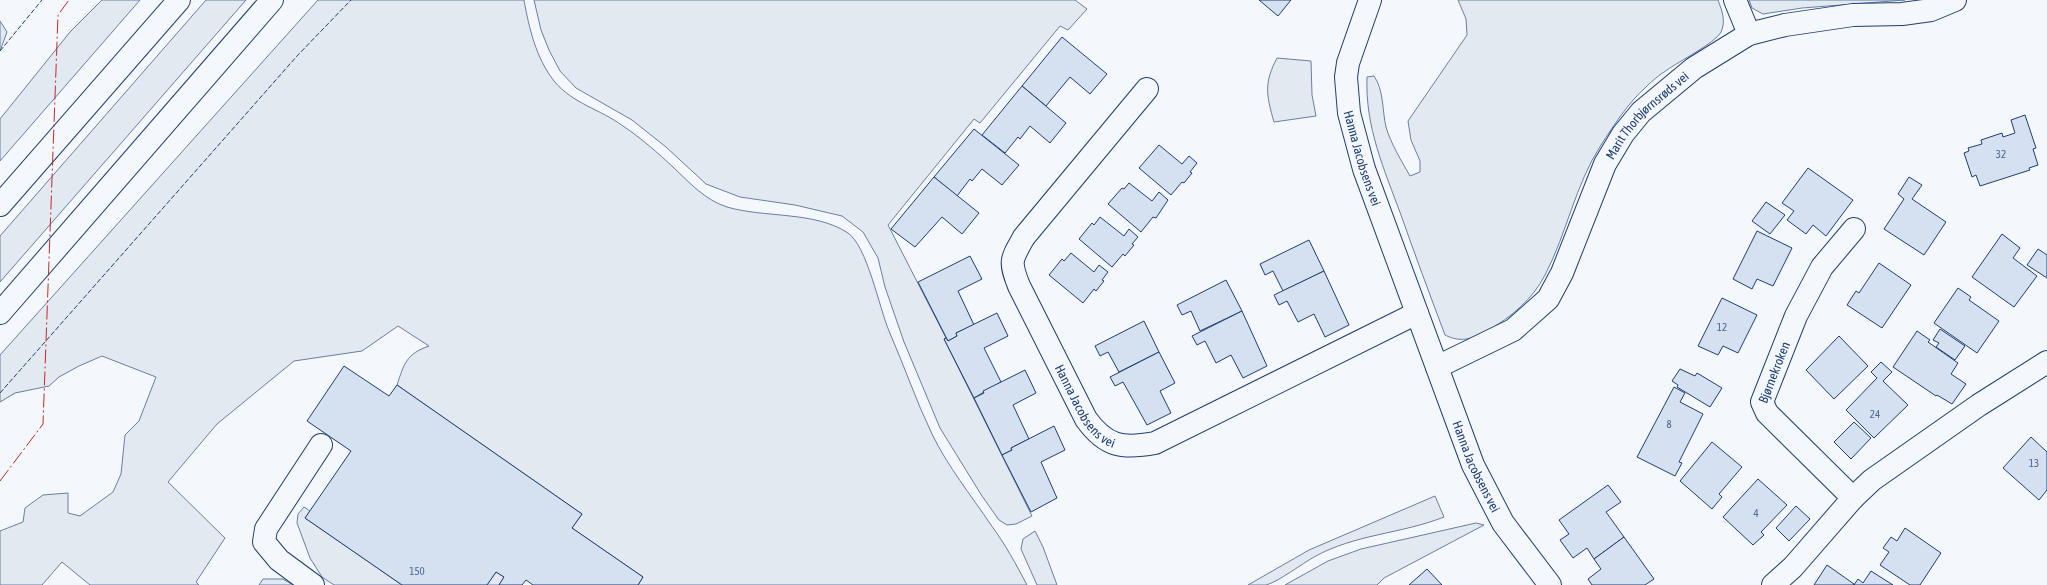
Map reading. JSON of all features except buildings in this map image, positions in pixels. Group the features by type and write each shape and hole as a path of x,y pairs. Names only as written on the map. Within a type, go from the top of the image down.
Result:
{"main road":[{"path":"0,204 178,0"},
{"path":"0,313 272,0"},
{"name":"Hanna Jacobsens vei","path":"1370,0 1348,63 1346,77 1349,113 1364,169 1473,465 1503,523 1550,585"},
{"path":"1735,0 1749,34"},
{"name":"Marit Thorbjørnsrøds vei","path":"1437,367 1513,330 1548,299 1562,273 1605,164 1623,134 1641,112 1694,68 1749,34 1785,25 1853,15 1902,14 1931,10 1955,0"},
{"name":"Hanna Jacobsens vei","path":"1146,90 1024,237 1013,256 1012,268 1019,286 1086,419 1096,433 1110,442 1123,446 1136,446 1155,443 1417,313"},
{"name":"Bjørnekroken","path":"1853,498 1767,413 1762,402 1768,384 1803,302 1822,267 1854,229"},
{"path":"1774,585 1798,562 1853,498 1872,480 1979,405 2047,362"},
{"path":"313,585 279,560 264,542 266,529 321,445"}],"shaded area":[{"path":"102,0 140,0 0,161 0,119 70,32"},
{"path":"206,0 246,0 0,282 0,236"},
{"path":"318,0 524,0 531,32 542,63 561,89 578,101 614,120 636,136 656,151 705,196 727,207 757,213 820,221 835,226 848,233 855,240 867,263 889,331 938,446 952,469 1006,547 1027,585 638,585 643,577 572,528 582,514 397,385 404,366 411,356 421,349 429,346 398,326 362,351 294,361 217,424 168,482 225,538 196,582 199,585 90,585 62,562 42,585 0,585 0,531 23,522 25,508 43,495 68,493 68,513 80,516 113,492 121,474 125,435 139,421 156,377 102,356 59,377 49,386 15,393 0,402 0,355"},
{"path":"534,0 1075,0 1087,9 1068,30 1060,26 980,123 974,119 888,225 946,338 944,339 1032,516 1016,524 1007,525 999,520 982,496 940,428 904,342 885,287 878,258 863,232 842,216 795,205 740,197 706,184 666,147 632,120 576,88 560,71 541,30"},
{"path":"1458,0 1718,0 1723,20 1721,32 1712,41 1653,80 1639,93 1616,122 1592,160 1584,176 1553,259 1540,284 1534,292 1520,307 1496,326 1476,336 1466,339 1456,339 1445,335 1382,164 1372,131 1367,95 1367,77 1374,76 1380,87 1386,127 1391,140 1410,176 1420,172 1420,161 1411,140 1408,121 1467,35 1466,19"},
{"path":"1749,0 1905,0 1802,8 1763,14 1752,8"},
{"path":"0,21 7,32 0,51"},
{"path":"1277,58 1311,61 1312,95 1316,116 1274,122 1269,104 1268,82"},
{"path":"1435,496 1444,517 1428,523 1346,543 1314,557 1271,583 1266,585 1248,585 1309,550"},
{"path":"304,507 310,511 305,518 402,585 334,585 322,577 310,558 297,523 298,514"},
{"path":"1476,523 1484,525 1384,578 1377,585 1285,585 1328,561 1361,549"},
{"path":"1035,531 1043,547 1057,585 1037,585 1021,549 1023,539"},
{"path":"496,572 504,577 499,585 487,585"},
{"path":"263,579 283,579 293,585 259,585"}],"fence":[{"path":"0,51 42,0"},
{"path":"0,393 297,56 351,0"}],"power":[{"path":"0,481 43,424 58,15 69,0"}]}
